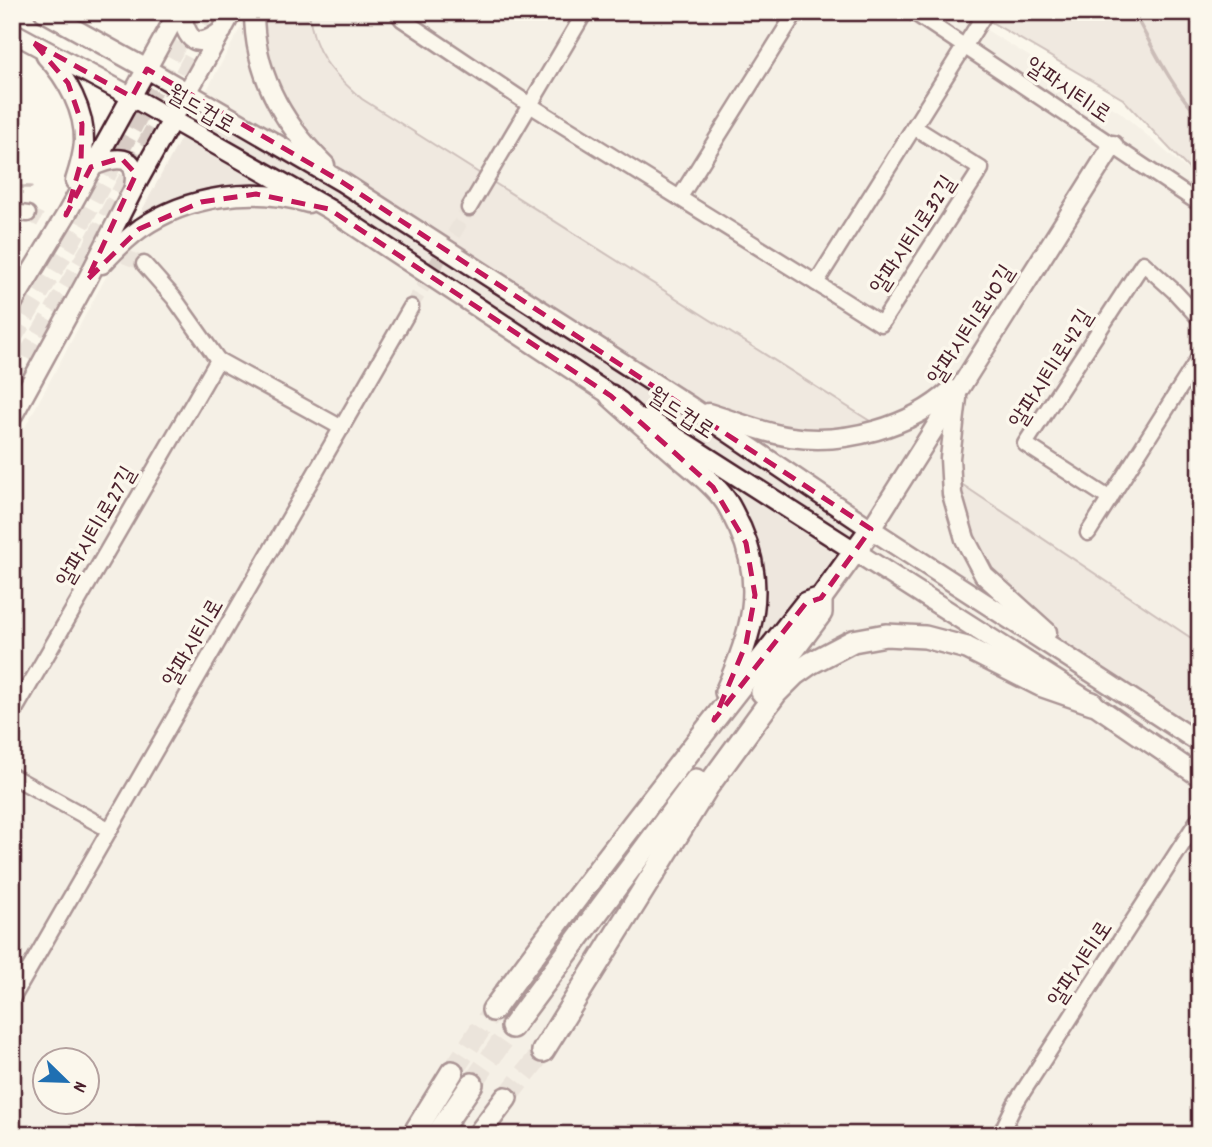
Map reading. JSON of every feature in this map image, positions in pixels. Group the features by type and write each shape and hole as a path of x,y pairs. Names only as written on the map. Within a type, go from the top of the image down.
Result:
{"highway":[{"path":"611,396 726,500 746,542 755,594 752,621 747,644 713,720"},
{"path":"493,1010 713,720 806,603 821,598 871,529"},
{"path":"512,1027 821,613 821,598"},
{"path":"542,1051 708,786 776,693 811,663 853,641 886,635 913,635 967,648 1040,685 1092,703"},
{"path":"413,1135 452,1072"},
{"path":"437,1135 472,1084"},
{"path":"478,1135 506,1098"}],"main road":[{"name":"월드컵로","path":"44,12 342,182 691,407 871,529 1200,743"},
{"path":"12,304 66,215 179,12"},
{"path":"179,12 187,35 193,40 209,40 222,30"},
{"path":"15,410 232,12"},
{"path":"254,12 256,43 262,68 278,106 293,132 342,182"},
{"name":"월드컵로","path":"12,32 329,209 611,396 1092,703 1200,777"},
{"path":"34,43 59,69 68,83 82,124 84,142 66,215"},
{"name":"알파시티1로40길","path":"871,529 1113,145"},
{"path":"91,167 106,160 121,158 131,165 136,174 133,190"},
{"path":"88,280 116,249 139,229 161,216 193,205 256,194 300,200 329,209"},
{"path":"691,407 790,437 831,439 869,432 902,421 940,400 964,378"},
{"path":"964,378 954,406 950,458 952,494 965,539 984,575 1086,667"}],"street":[{"name":"알파시티1로32길","path":"397,12 402,19 530,105 881,324 981,169 914,127"},
{"path":"469,208 585,12"},
{"path":"680,197 796,12"},
{"name":"알파시티1로","path":"913,12 1200,204"},
{"path":"816,283 986,12"},
{"path":"12,212 28,214"},
{"name":"알파시티1로42길","path":"1110,499 1025,444 1143,263 1174,290 1200,319"},
{"path":"144,264 174,298 218,360 342,428"},
{"name":"알파시티1로","path":"12,999 411,307"},
{"path":"1088,533 1200,356"},
{"name":"알파시티1로27길","path":"12,715 218,360"},
{"path":"12,776 110,830"},
{"name":"알파시티1로","path":"1000,1135 1015,1104 1200,817"}],"highlighted area":[{"path":"34,43 132,97 147,69 342,182 871,529 821,598 806,603 714,720 746,644 755,595 746,543 713,487 611,396 329,209 256,194 201,202 139,229 87,280 136,174 121,158 91,167 66,215 81,162 82,124 68,83"}],"shaded area":[{"path":"249,12 957,12 1120,112 1200,181 1200,1135 12,1135 12,451"},
{"path":"254,12 309,12 315,40 326,61 362,99 881,428 831,439 708,413 342,182 282,114"},
{"path":"974,12 1200,12 1200,181 1123,99"},
{"path":"951,477 1200,644 1200,743 1086,667 984,575"}],"waterway":[{"path":"1133,12 1172,81 1200,118"},
{"path":"12,187 31,187"}],"tunnel":[{"path":"12,340 73,239 195,12"},
{"path":"12,381 90,248 217,12"},
{"path":"411,307 469,208"},
{"path":"28,214 65,233 144,264"},
{"path":"452,1072 493,1010"},
{"path":"472,1084 512,1027"},
{"path":"506,1098 543,1051"}]}
